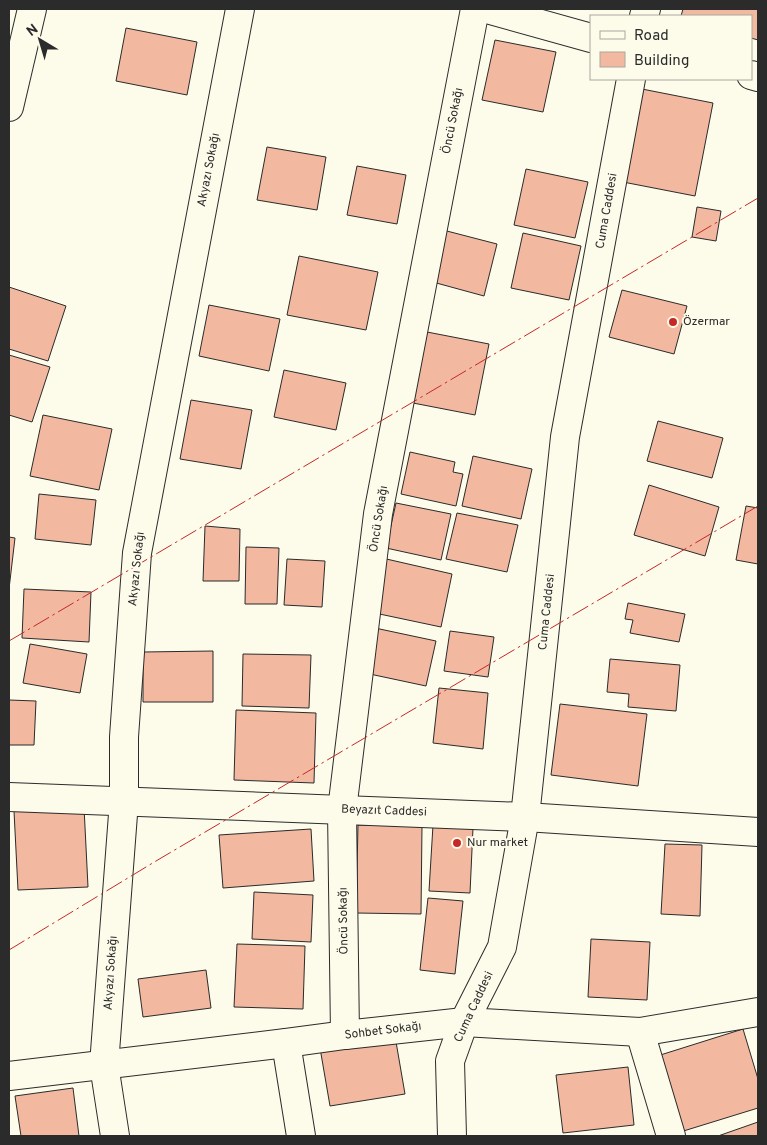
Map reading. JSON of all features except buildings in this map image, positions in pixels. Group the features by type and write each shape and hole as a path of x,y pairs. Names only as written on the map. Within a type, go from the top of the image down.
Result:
{"street":[{"path":"9,108 32,9"},
{"name":"Akyazı Sokağı","path":"115,1136 104,1065 124,801 124,737 137,553 240,9"},
{"name":"Öncü Sokağı","path":"345,1035 342,810 378,514 475,9"},
{"path":"487,9 590,38"},
{"name":"Cuma Caddesi","path":"452,1136 450,1061 464,1022 502,947 525,817 565,438 631,80"},
{"name":"Beyazıt Caddesi","path":"9,797 525,817 758,832"},
{"name":"Sohbet Sokağı","path":"9,1076 464,1022 640,1032 758,1012"},
{"path":"640,1032 671,1136"},
{"path":"286,1043 301,1136"}],"power":[{"path":"9,641 758,198"},
{"path":"9,950 156,861 758,506"}],"place":[{"name":"Özermar","path":"673,322"},
{"name":"Nur market","path":"457,843"}]}
